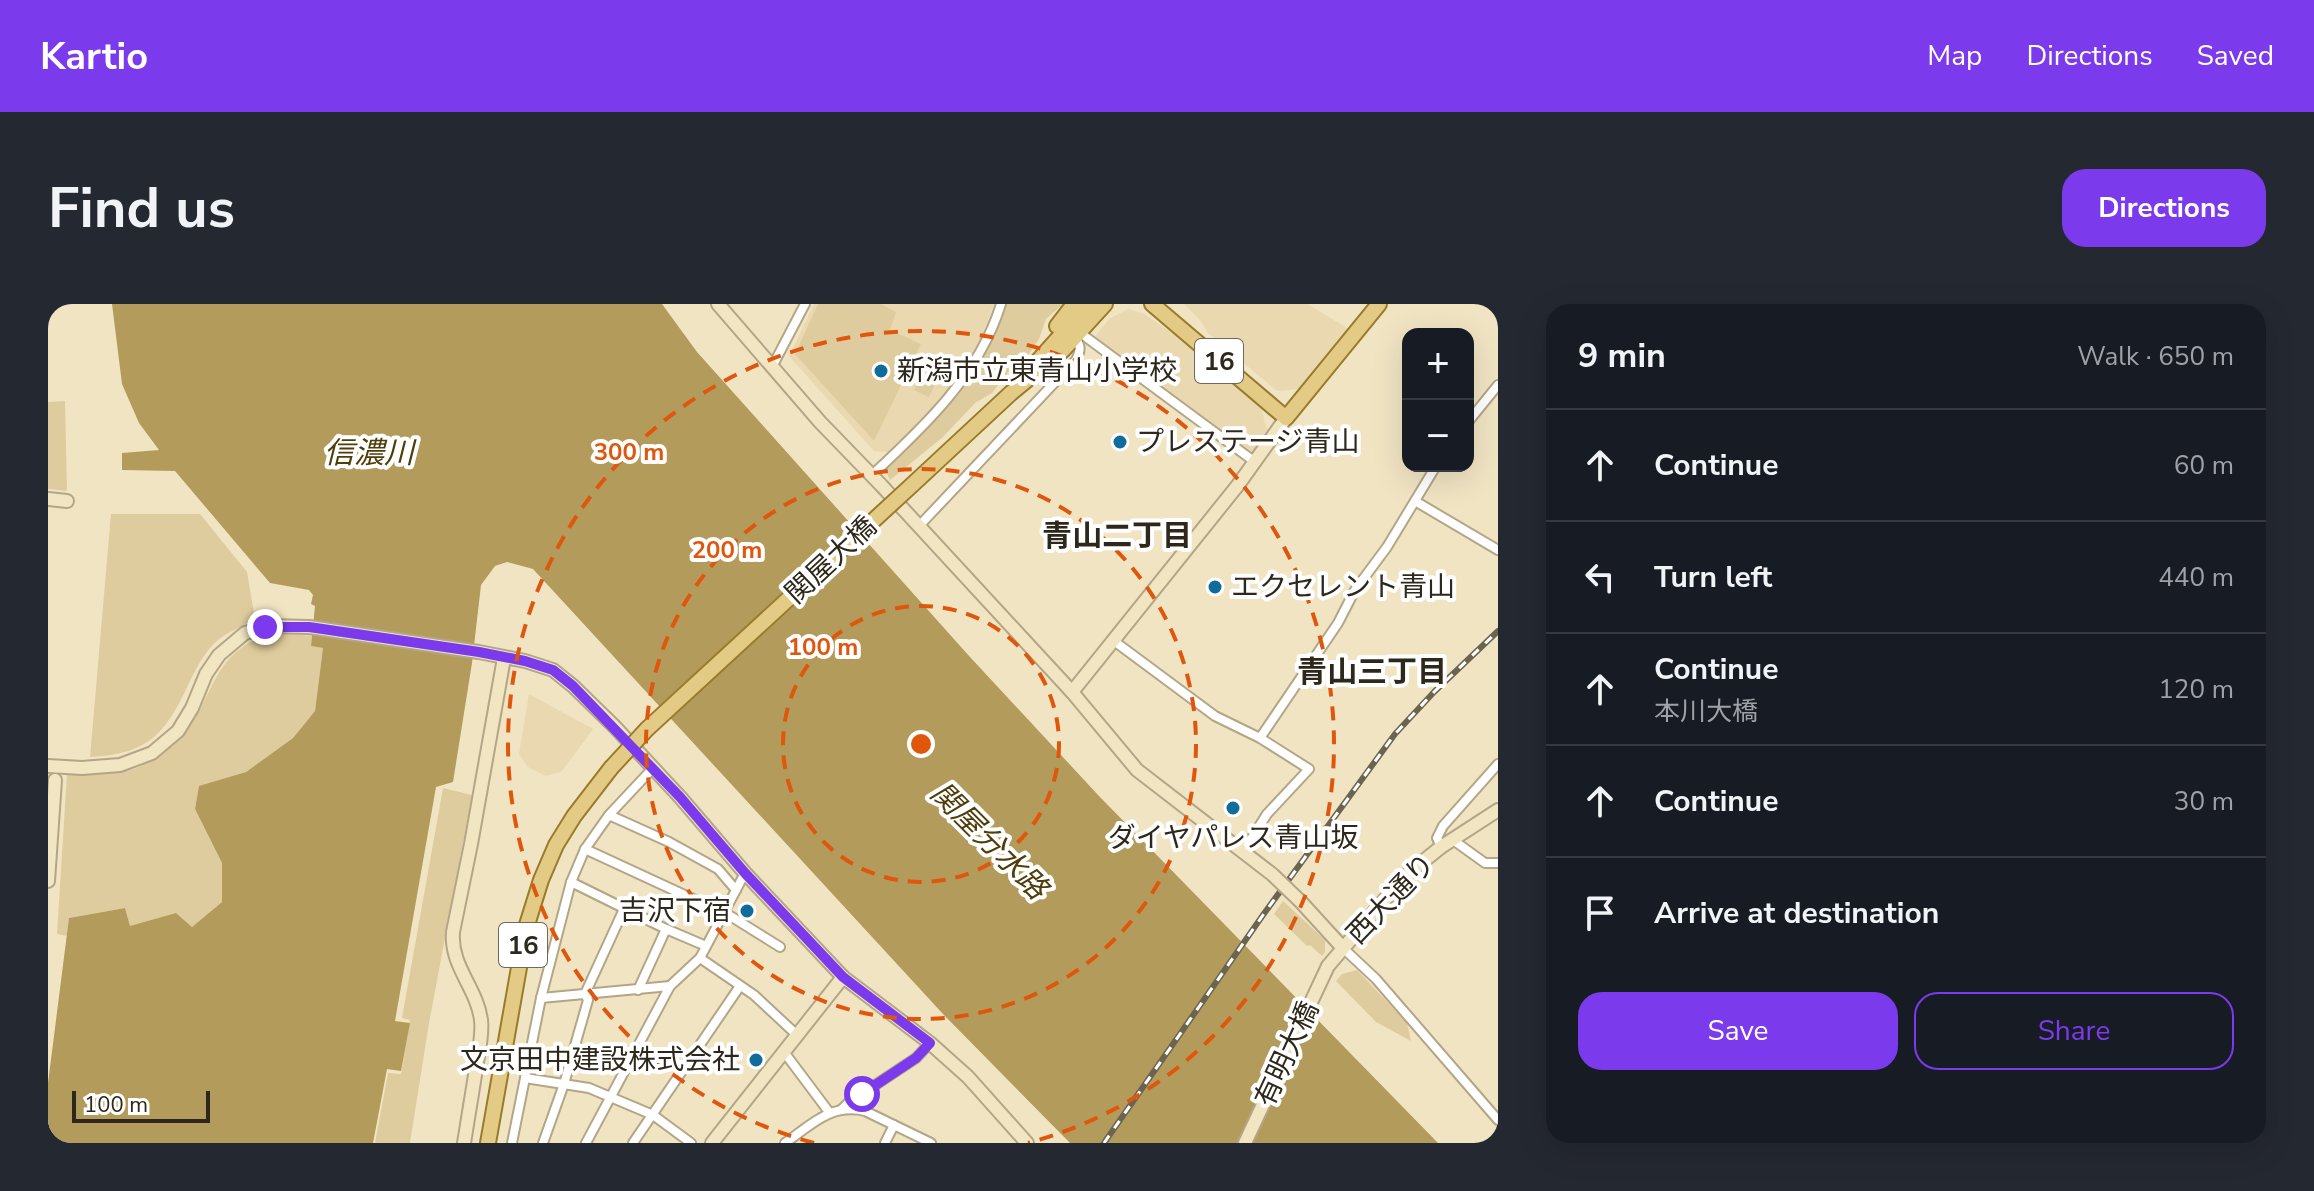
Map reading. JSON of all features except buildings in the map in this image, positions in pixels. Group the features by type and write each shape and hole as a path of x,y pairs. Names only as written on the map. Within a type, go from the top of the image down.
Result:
{"main road":[{"path":"1035,364 1052,333 1074,304"},
{"name":"16","path":"1011,393 1089,304"},
{"name":"16","path":"1011,393 1063,350 1105,304"},
{"name":"16","path":"1152,304 1288,416"},
{"name":"16","path":"1167,304 1288,416"},
{"path":"1288,416 1379,304"},
{"name":"関屋大橋","path":"488,1143 526,928 556,845 574,816 611,768 647,729 1011,393"}],"street":[{"path":"718,304 820,422 1072,692 1137,770 1273,875 1301,902 1376,979 1498,1120"},
{"path":"772,367 805,304"},
{"path":"872,475 920,431 957,388 986,340 1001,304"},
{"path":"919,526 1076,360 1081,351 1077,335"},
{"path":"1077,335 1255,462"},
{"path":"1474,415 1498,385"},
{"path":"1072,692 1288,416"},
{"path":"1260,738 1338,623 1355,590 1387,547 1432,472"},
{"path":"48,499 67,501"},
{"path":"1415,501 1498,550"},
{"path":"48,766 82,768 120,765 152,753 178,731 212,664 245,633 271,626 309,627 479,652 553,670 573,686 653,768 745,873 843,977 930,1043 968,1077 1027,1143"},
{"path":"1114,641 1215,716 1260,738 1309,769 1267,814 1243,852"},
{"path":"464,1143 481,1021 456,962 452,947 453,932 504,658"},
{"path":"1441,847 1437,838 1443,826 1498,764"},
{"path":"512,1143 541,998 571,882 585,849 609,815 653,768"},
{"path":"48,881 55,780"},
{"name":"西大通り","path":"1328,966 1405,876 1441,847 1498,810"},
{"path":"609,815 669,842 718,869 736,890"},
{"path":"1453,840 1485,863 1498,863"},
{"path":"585,849 723,913 780,947"},
{"path":"586,1143 670,986 700,958 745,873"},
{"path":"571,882 706,946"},
{"path":"585,994 624,909"},
{"path":"638,990 666,929"},
{"path":"700,958 754,995 797,1035"},
{"name":"有明大橋","path":"1245,1143 1328,966"},
{"path":"712,1143 843,977"},
{"path":"541,998 670,986"},
{"path":"633,1143 740,986"},
{"path":"543,1143 588,1000 585,994"},
{"path":"841,1110 916,1058 930,1043"},
{"path":"784,1052 829,1112"},
{"path":"525,1078 589,1088 653,1115 691,1143"},
{"path":"785,1143 829,1112 854,1108 931,1143"},
{"path":"885,1143 894,1125"}],"shaded area":[{"name":"新潟市立東青山小学校","path":"814,304 994,304 981,338 951,386 919,423 888,452 874,451 789,356"},
{"path":"818,304 881,304 896,312 890,330 921,344 874,441 795,354"},
{"path":"1004,304 1063,304 1046,319 1039,339 1027,357 1011,369 992,393 975,403 943,437 890,480 884,467 941,411"},
{"path":"1184,304 1307,304 1352,331 1301,389 1277,391 1208,333"},
{"path":"1128,309 1144,314 1183,340 1261,407 1267,430 1252,454 1094,338 1109,319"},
{"path":"929,358 944,365 929,397 914,390"},
{"path":"65,401 67,491 48,489 48,402"},
{"path":"111,514 200,514 247,572 255,619 222,637 209,649 173,714 154,737 128,751 90,757"},
{"path":"280,633 312,636 311,646 323,648 315,711 293,738 246,772 199,787 195,809 222,863 222,902 192,927 176,913 130,927 125,908 69,918 67,936 57,934 67,774 124,771 157,757 191,724 232,656 254,640"},
{"path":"529,694 593,729 562,771 546,776 528,767 519,754"},
{"path":"443,788 472,795 410,1143 375,1143 388,1073 401,1074 410,1020 402,1018"},
{"path":"1283,901 1325,940 1322,956 1274,914"},
{"path":"1357,970 1407,1023 1411,1041 1376,1022 1336,981 1342,974"}],"water":[{"path":"112,304 662,304 697,352 970,657 1099,796 1438,1143 1070,1143 943,1014 533,569 507,562 495,566 481,585 453,782 436,787 395,1021 410,1023 401,1071 387,1069 373,1143 48,1143 48,1083 69,918 125,908 130,926 176,913 192,927 222,902 222,863 195,809 199,786 246,772 293,738 315,711 323,648 311,646 315,606 311,604 313,595 309,590 270,583 175,471 122,470 122,453 159,450 139,423 122,384"}],"railway":[{"path":"1104,1143 1263,915 1395,734 1498,631"}],"place":[{"name":"新潟市立東青山小学校","path":"881,371"},
{"name":"プレステージ青山","path":"1120,442"},
{"name":"エクセレント青山","path":"1215,587"},
{"name":"ダイヤパレス青山坂","path":"1233,808"},
{"name":"吉沢下宿","path":"747,911"},
{"name":"文京田中建設株式会社","path":"756,1060"}],"district":[{"name":"青山二丁目","path":"1117,536"},
{"name":"青山三丁目","path":"1372,672"}],"route":[{"path":"265,627 309,627 479,652 553,670 615,727 843,977 930,1043 916,1058 862,1094"}],"water label":[{"name":"信濃川","path":"369,453"},
{"name":"関屋分水路","path":"989,841"}]}
